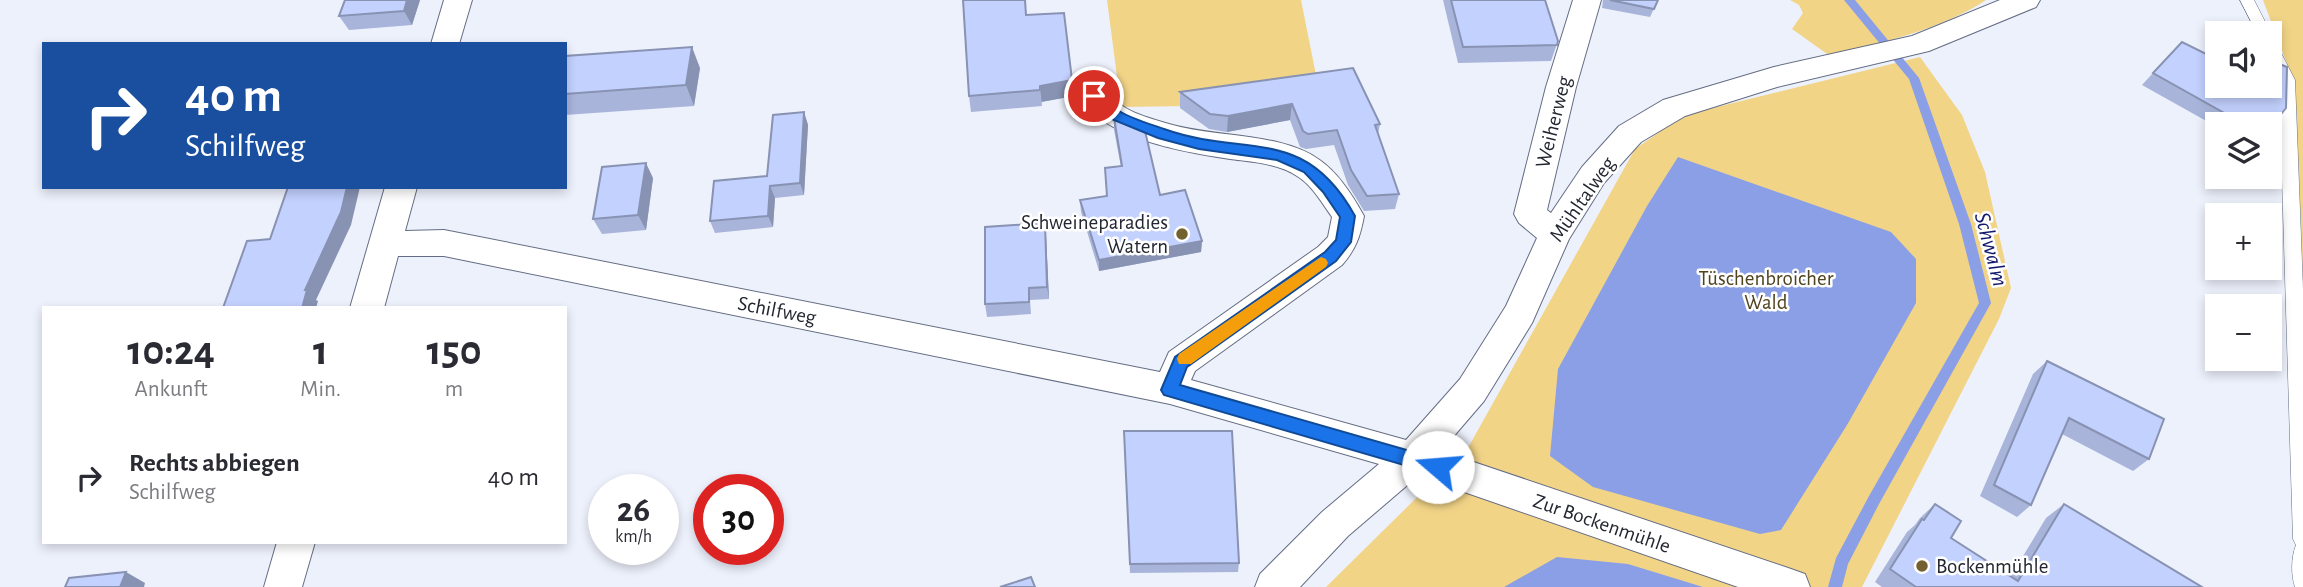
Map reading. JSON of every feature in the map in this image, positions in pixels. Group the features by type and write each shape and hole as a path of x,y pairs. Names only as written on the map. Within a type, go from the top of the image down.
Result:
{"street":[{"path":"446,42 458,0"},
{"name":"Weiherweg","path":"1555,234 1530,214 1561,87 1587,0"},
{"name":"Mühltalweg","path":"1274,587 1335,524 1413,458 1472,390 1520,313 1555,234 1593,175 1630,134 1674,108 1774,77 1919,44 2026,0"},
{"path":"1094,96 1114,115 1163,134 1199,144 1279,155 1309,168 1329,188 1348,216 1343,242 1330,256 1181,362 1170,390"},
{"path":"368,306 400,189"},
{"name":"Schilfweg","path":"384,244 444,243 1170,390 1413,458"},
{"name":"Zur Bockenmühle","path":"1413,458 1791,587"},
{"path":"283,587 295,544"}],"lane":[{"path":"2247,0 2258,21"},
{"path":"2282,70 2287,80 2303,539"},
{"path":"2303,552 2303,581"}],"green space":[{"path":"1107,0 1301,0 1317,80 1190,106 1123,107"},
{"path":"1790,0 1986,0 1930,27 1830,56 1792,29 1803,13 1799,5"},
{"path":"2263,0 2303,0 2303,273 2295,85 2282,50 2282,21 2271,21"},
{"name":"Tüschenbroicher Wald","path":"1920,57 1962,115 1985,172 2011,288 1999,319 1862,587 1326,587 1469,446 1635,149 1684,115"}],"water":[{"path":"1678,157 1891,232 1916,259 1916,303 1847,425 1781,530 1760,534 1593,487 1550,456 1558,369 1647,206"},
{"path":"1557,557 1628,564 1703,587 1504,587"}],"building":[{"path":"345,0 407,0 404,11 339,16"},
{"path":"963,0 1025,0 1026,15 1064,13 1072,80 1040,86 1040,90 969,96"},
{"path":"1451,0 1545,0 1557,45 1463,47"},
{"path":"1610,0 1658,0 1654,9"},
{"path":"2182,42 2205,54 2205,98 2282,98 2282,65 2287,67 2286,108 2282,113 2223,112 2153,73"},
{"path":"692,47 686,85 567,94 567,56"},
{"path":"1353,68 1380,124 1375,125 1399,194 1367,196 1351,170 1337,130 1308,134 1303,131 1292,104 1228,116 1210,114 1180,92"},
{"path":"804,112 800,183 770,186 768,216 710,221 714,181 767,176 773,115"},
{"path":"1114,118 1145,131 1160,195 1185,190 1202,241 1099,260 1080,200 1107,196 1105,168 1122,166"},
{"path":"646,163 638,215 593,219 602,167"},
{"path":"287,189 347,189 341,212 305,290 303,306 224,306 247,241 270,239"},
{"path":"1045,223 1047,287 1029,288 1029,302 985,304 985,227"},
{"path":"2047,361 2164,419 2149,459 2069,418 2031,505 1994,485"},
{"path":"1124,431 1232,431 1239,563 1130,564"},
{"path":"1935,504 1961,521 1951,538 2018,581 2064,504 2202,587 1916,587 1890,569 1922,519 1924,520"},
{"path":"126,572 120,587 65,587 69,578"},
{"path":"1031,577 1035,587 1000,587"}],"waterway":[{"name":"Schwalm","path":"1835,587 1841,563 1874,500 1985,303 1965,224 1914,78 1849,0"}],"slow traffic":[{"path":"1185,359 1321,263"}],"place":[{"name":"Schweineparadies Watern","path":"1182,234"},
{"name":"Bockenmühle","path":"1922,566"}],"route":[{"path":"1094,96 1114,115 1163,134 1199,144 1279,155 1309,168 1329,188 1348,216 1343,242 1330,256 1181,362 1170,390 1438,467"}]}
